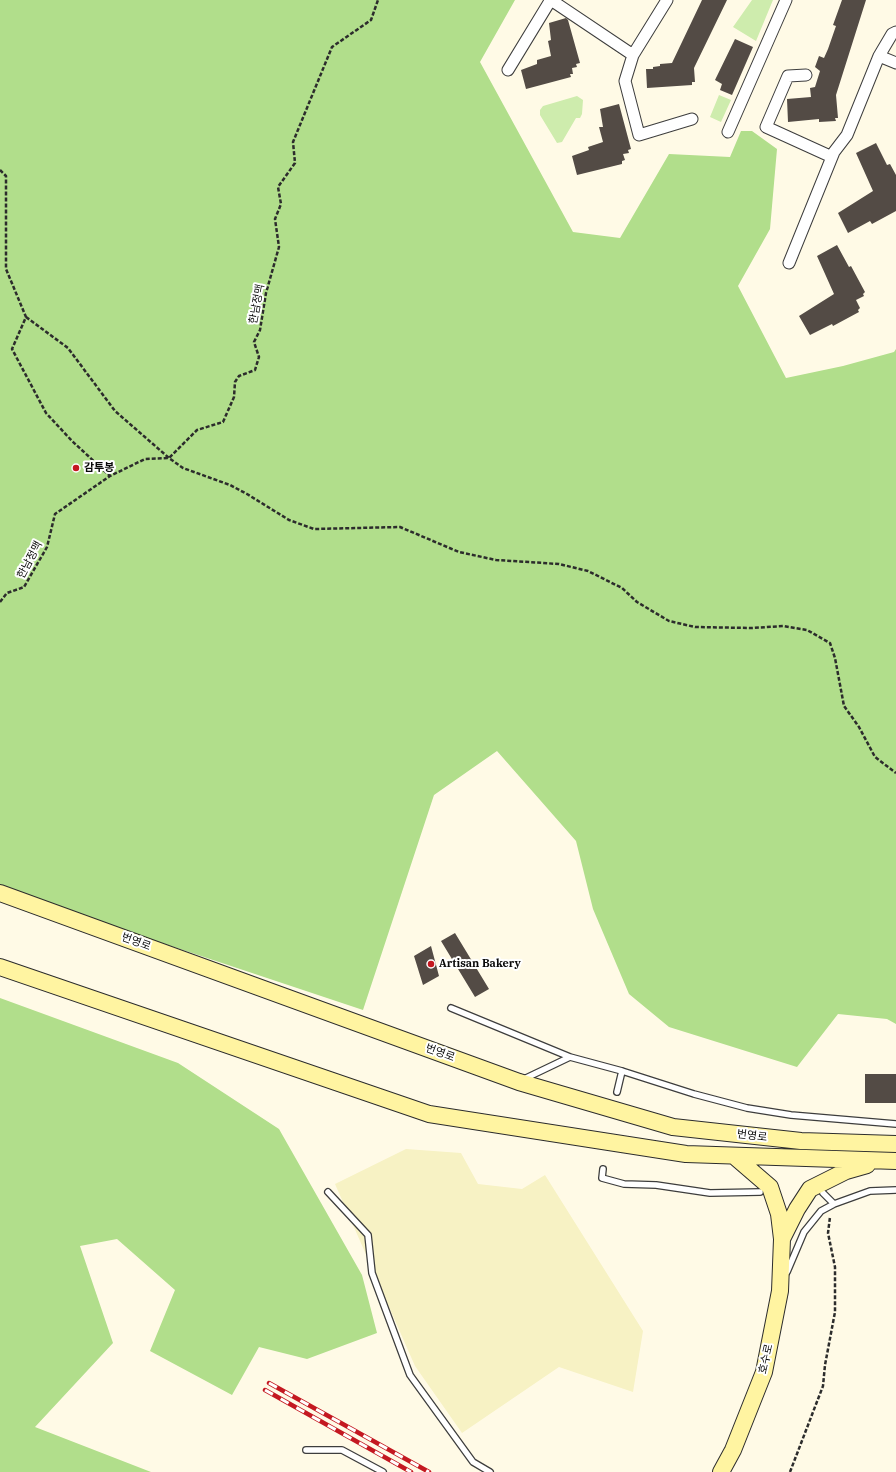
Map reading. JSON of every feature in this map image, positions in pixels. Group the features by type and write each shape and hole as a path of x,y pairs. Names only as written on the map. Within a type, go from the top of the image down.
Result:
{"street":[{"path":"508,70 551,0 632,55"},
{"path":"667,0 632,55 625,81 639,135 692,119"},
{"path":"728,132 786,0"},
{"path":"789,263 832,156 847,135 879,56 892,34 896,32"},
{"path":"879,56 896,63"},
{"path":"806,75 788,76 766,127 832,156"},
{"name":"번영로","path":"0,893 519,1082 674,1127 801,1141 896,1144"},
{"name":"번영로","path":"0,967 429,1114 686,1154 896,1161"},
{"name":"호수로","path":"722,1472 733,1450 764,1372 780,1291 782,1239 779,1214 770,1187 734,1156"},
{"name":"호수로","path":"782,1239 797,1209 810,1189 846,1171 880,1161"}],"lane":[{"path":"451,1008 570,1057 622,1071 694,1094 747,1108 791,1115 896,1124"},
{"path":"519,1082 570,1057"},
{"path":"617,1092 622,1071"},
{"path":"604,1169 602,1178 624,1184 656,1185 710,1193 760,1192"},
{"path":"780,1291 804,1232 821,1211 834,1204 870,1191 896,1190"},
{"path":"328,1192 368,1235 372,1273 410,1375 473,1462 490,1472"},
{"path":"823,1193 834,1204"},
{"path":"306,1450 342,1450 383,1472"}],"path":[{"name":"한남정맥","path":"0,602 7,592 24,587 47,547 55,514 110,476 145,459 169,458 182,447 197,430 223,422 234,397 235,382 239,376 256,370 259,358 254,342 260,330 266,292 279,247 275,219 280,204 278,187 294,164 293,142 332,47 371,20 378,0"},
{"path":"0,170 6,176 6,269 26,317 68,348 115,411 169,458 183,468 230,486 289,520 314,529 400,527 459,552 496,560 559,564 588,571 622,588 636,602 669,621 695,627 751,628 784,626 807,630 830,642 835,658 844,706 859,727 875,758 896,773"},
{"path":"26,317 12,348 46,413 110,476"},
{"path":"790,1472 823,1386 825,1365 835,1312 835,1267 828,1233 829,1218 834,1204"}],"shaded area":[{"path":"406,1149 461,1153 478,1184 522,1189 545,1175 643,1331 633,1392 559,1367 462,1433 415,1366 335,1184"}],"green space":[{"path":"0,0 515,0 480,62 573,232 620,238 669,154 730,157 741,131 752,131 777,149 770,229 738,286 786,378 843,366 894,352 896,349 896,1024 887,1019 838,1014 797,1067 669,1027 629,994 593,909 576,841 497,751 434,795 363,1010 0,889"},
{"path":"752,0 773,0 756,41 733,27"},
{"path":"719,95 731,100 721,122 710,117"},
{"path":"577,96 583,100 582,114 580,118 576,118 562,142 557,143 540,115 540,110 543,106"},
{"path":"0,998 178,1063 279,1129 362,1275 377,1333 307,1359 259,1347 232,1395 150,1351 175,1290 117,1239 80,1246 113,1343 35,1427 151,1472 0,1472"}],"building":[{"path":"702,0 727,0 694,68 695,82 692,82 692,85 647,88 646,69 653,69 653,67 660,66 660,64 672,63"},
{"path":"842,0 866,0 836,95 838,118 835,118 836,121 819,122 819,119 788,122 787,99 811,97 810,88 815,87 820,71 815,67 819,56 824,58 828,49 836,26 833,25"},
{"path":"566,18 568,20 580,63 576,64 577,67 572,68 573,74 570,74 571,77 526,89 521,70 537,64 537,60 551,56 548,41 551,40 549,23"},
{"path":"735,39 753,47 732,95 720,90 722,84 715,80"},
{"path":"619,104 631,149 628,150 629,153 623,154 625,160 622,161 622,164 577,175 572,156 589,150 588,147 603,142 599,127 603,127 600,109"},
{"path":"876,143 887,165 890,164 896,175 896,211 872,224 870,221 848,233 838,213 873,191 856,153"},
{"path":"837,245 849,267 851,266 865,292 863,294 864,296 856,300 860,308 858,310 859,312 833,326 832,324 810,335 799,316 834,294 817,256"},
{"path":"455,933 489,989 475,997 441,941"},
{"path":"431,946 439,976 423,985 414,956"},
{"path":"865,1074 896,1074 896,1103 865,1103"}],"railway":[{"path":"269,1383 429,1472"},
{"path":"265,1390 411,1472"}],"place":[{"name":"감투봉","path":"76,468"},
{"name":"Artisan Bakery","path":"431,964"}]}
